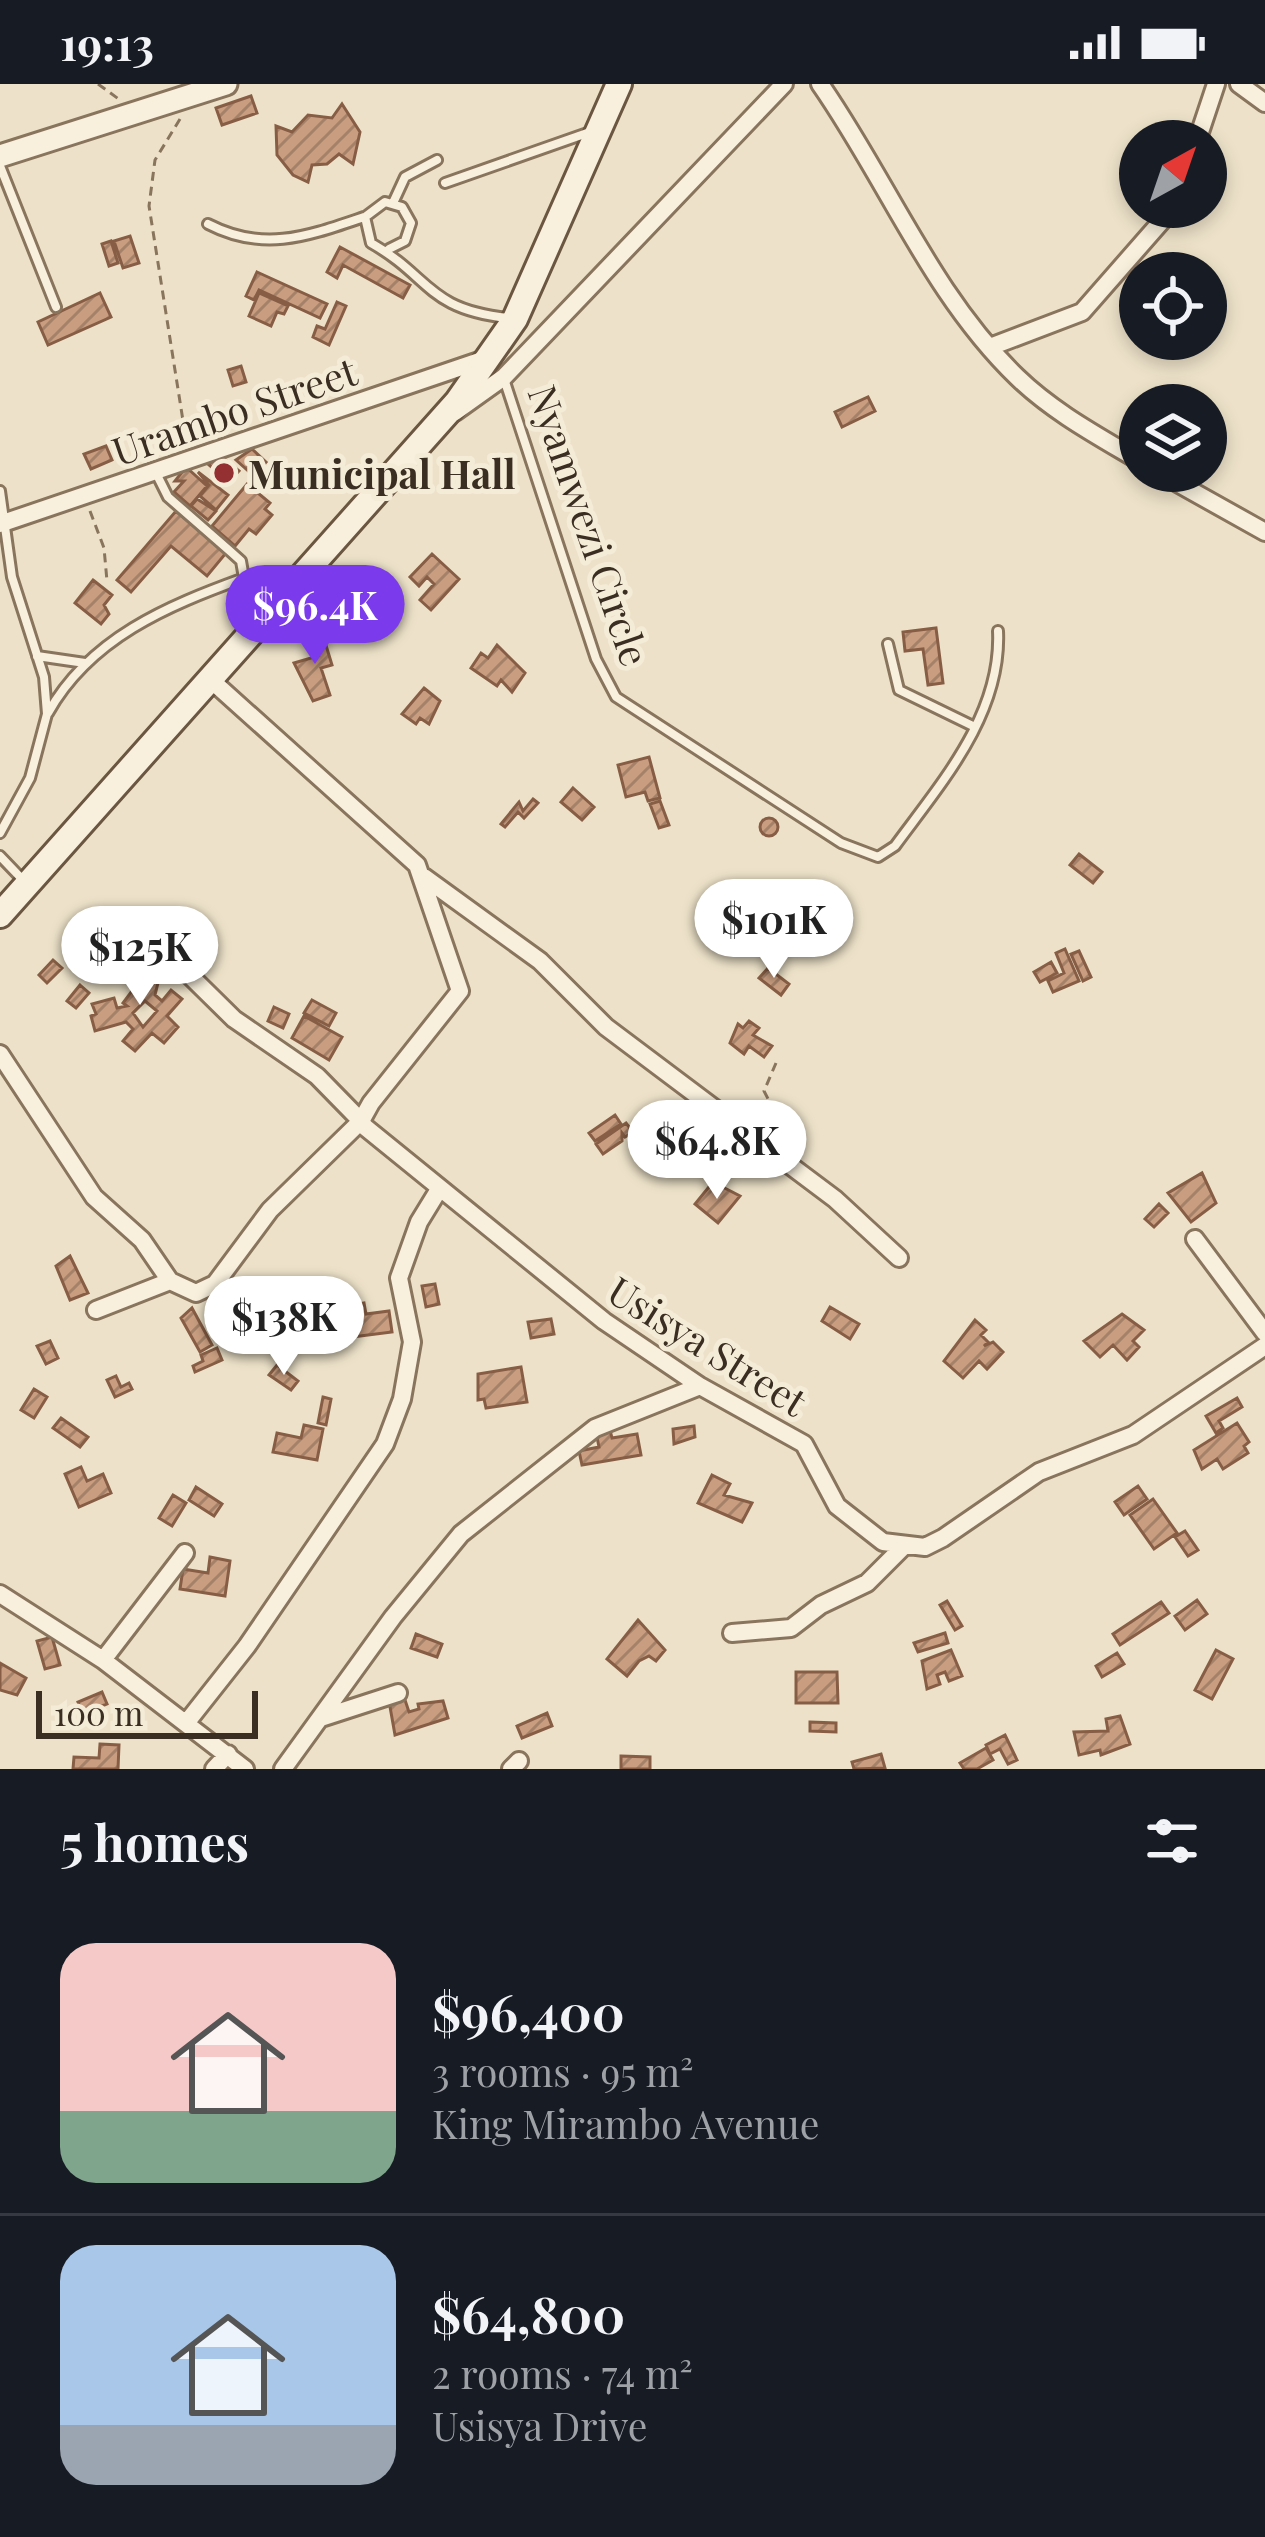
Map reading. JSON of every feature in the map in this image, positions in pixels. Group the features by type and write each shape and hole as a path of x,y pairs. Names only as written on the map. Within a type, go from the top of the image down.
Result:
{"main road":[{"path":"0,915 440,423 496,368 620,84"}],"street":[{"path":"0,156 226,84"},
{"name":"Nyamwezi Circle","path":"496,368 784,84"},
{"path":"820,84 868,154 919,246 989,347 1051,405 1119,448"},
{"path":"1203,120 1216,84"},
{"path":"1239,84 1265,103"},
{"path":"989,347 1082,312 1156,228"},
{"name":"Urambo Street","path":"3,523 188,460 496,368"},
{"path":"1197,492 1261,525"},
{"path":"211,680 424,877 540,961 606,1027 795,1170 899,1258"},
{"path":"0,1054 86,1186 142,1240 170,1281 196,1293 215,1284 270,1210 361,1121 460,991 438,937 424,877"},
{"name":"Usisya Street","path":"103,963 146,950 170,955 234,1018 317,1076 438,1191 604,1321 700,1386 804,1444 837,1506 883,1543 903,1547"},
{"path":"187,1723 248,1646 385,1444 402,1399 412,1342 399,1278 419,1222 438,1191"},
{"path":"1195,1239 1265,1333"},
{"path":"96,1310 170,1281"},
{"path":"732,1633 791,1628 821,1605 867,1583 903,1547 926,1547 1039,1472 1133,1436 1265,1346"},
{"path":"283,1769 382,1630 461,1534 595,1428 700,1386"},
{"path":"103,1660 185,1552"},
{"path":"0,1594 103,1660 245,1769"},
{"path":"321,1718 398,1693"},
{"path":"214,1769 228,1754"}],"lane":[{"path":"445,183 599,129"},
{"path":"393,202 405,177 437,160"},
{"path":"0,166 4,191 56,308"},
{"path":"389,249 406,241 411,223 393,202"},
{"path":"208,224 230,235 268,242 365,217 376,205 393,202"},
{"path":"365,217 371,243 389,249 449,306 515,319"},
{"name":"Nyamwezi Circle","path":"496,368 596,659 616,697 866,856 878,856 896,846 975,727 997,684 998,632"},
{"path":"155,472 168,497 241,561 244,578 279,604"},
{"path":"0,491 12,578 37,656 47,714"},
{"path":"0,833 30,778 47,714 85,663 146,619 244,578"},
{"path":"888,644 899,690 975,727"},
{"path":"37,656 85,663"},
{"path":"0,856 28,884"}],"path":[{"path":"98,84 136,111"},
{"path":"188,460 187,422 149,206 155,160 196,93"},
{"path":"87,497 104,548 107,581"},
{"path":"776,1063 764,1091 789,1132 795,1170"}],"building":[{"path":"251,96 257,113 222,125 216,108"},
{"path":"342,104 360,132 353,164 339,154 327,164 312,165 308,182 293,175 277,155 276,126 292,132 308,115 332,118"},
{"path":"130,236 139,263 123,268 114,241"},
{"path":"111,241 118,263 109,266 102,244"},
{"path":"340,247 410,285 403,298 343,265 337,278 327,272"},
{"path":"257,272 327,304 320,318 259,290 254,300 246,296"},
{"path":"100,293 111,317 48,345 38,322"},
{"path":"259,293 288,306 284,314 277,312 271,326 249,316"},
{"path":"337,302 346,306 329,345 313,337 317,326 325,329"},
{"path":"241,366 246,382 233,386 228,370"},
{"path":"868,397 875,411 842,427 835,412"},
{"path":"106,446 112,460 91,469 84,454"},
{"path":"252,449 266,462 254,476 236,460"},
{"path":"222,457 239,471 229,482 208,464"},
{"path":"186,467 207,486 190,506 174,492 184,481 175,481"},
{"path":"198,472 228,495 216,510 200,496 209,485"},
{"path":"247,484 270,503 265,509 272,515 256,534 249,529 235,546 212,526"},
{"path":"197,499 216,511 208,520 191,506"},
{"path":"176,511 226,553 207,576 171,546 131,592 117,580"},
{"path":"432,554 459,579 431,610 420,600 434,584 427,577 419,586 410,577"},
{"path":"93,580 112,595 104,605 109,614 101,624 75,603"},
{"path":"936,628 943,683 928,685 923,649 905,651 903,632"},
{"path":"321,629 332,665 321,668 330,695 313,701 294,663 318,656 303,635"},
{"path":"497,645 525,673 512,692 501,680 497,686 471,668 481,653 488,658"},
{"path":"424,688 440,701 429,724 420,718 416,724 402,714"},
{"path":"649,757 660,798 648,801 645,792 626,797 618,765"},
{"path":"573,788 594,807 582,820 561,802"},
{"path":"533,799 538,803 524,818 518,812 505,827 501,824 519,802 523,811"},
{"path":"660,801 669,825 659,828 650,804"},
{"path":"769,818 778,827 769,836 760,827"},
{"path":"1079,854 1102,872 1093,883 1070,865"},
{"path":"770,889 780,897 773,905 777,912 785,907 797,916 778,941 766,932 765,923 744,910 752,899 758,904"},
{"path":"788,889 804,901 796,911 778,901"},
{"path":"1065,949 1079,981 1053,992 1048,981 1064,973 1056,953"},
{"path":"1079,951 1091,977 1083,981 1071,954"},
{"path":"145,958 163,963 155,995 162,1001 171,990 182,999 167,1016 178,1027 164,1043 152,1033 135,1051 123,1041 133,1029 126,1022 95,1031 92,1004 114,998 117,1008 127,1006 123,1003 132,991 139,997 143,984 130,981 135,961 144,963","holes":["145,1001 157,1011 143,1027 133,1013"]},
{"path":"53,960 62,968 47,983 39,975"},
{"path":"1051,962 1057,973 1040,982 1034,972"},
{"path":"768,968 789,984 781,995 759,978"},
{"path":"80,985 89,993 76,1008 67,1001"},
{"path":"312,1000 336,1013 329,1026 304,1013"},
{"path":"274,1007 289,1014 283,1028 268,1021"},
{"path":"304,1016 342,1037 329,1060 292,1038"},
{"path":"749,1021 759,1028 753,1035 772,1046 764,1057 749,1046 744,1054 730,1043 738,1024 743,1028"},
{"path":"615,1115 621,1124 595,1141 589,1133"},
{"path":"626,1123 633,1132 625,1137 622,1133 622,1141 603,1154 596,1144"},
{"path":"1202,1173 1216,1203 1191,1222 1168,1193"},
{"path":"713,1182 740,1196 718,1223 695,1204"},
{"path":"1159,1204 1168,1213 1154,1227 1145,1219"},
{"path":"70,1256 88,1293 70,1300 56,1266"},
{"path":"435,1284 439,1304 426,1307 422,1286"},
{"path":"364,1303 366,1314 389,1311 392,1332 344,1338 342,1324 354,1322 351,1305"},
{"path":"830,1307 859,1324 850,1339 822,1321"},
{"path":"192,1308 212,1345 200,1352 181,1318"},
{"path":"1122,1314 1144,1330 1133,1341 1139,1347 1127,1360 1113,1345 1100,1357 1084,1341"},
{"path":"551,1319 554,1334 531,1338 528,1322"},
{"path":"975,1320 986,1330 981,1335 988,1342 984,1346 993,1342 1003,1352 987,1369 979,1361 963,1378 944,1361"},
{"path":"50,1341 58,1358 46,1364 37,1346"},
{"path":"217,1348 222,1360 195,1372 193,1366 203,1361 201,1355"},
{"path":"277,1365 298,1381 291,1390 269,1375"},
{"path":"521,1367 527,1402 486,1408 484,1399 478,1400 478,1374"},
{"path":"116,1376 121,1387 129,1383 132,1389 115,1397 107,1380"},
{"path":"34,1389 47,1397 34,1418 21,1410"},
{"path":"323,1397 331,1399 326,1425 318,1423"},
{"path":"1237,1398 1242,1407 1219,1421 1223,1428 1216,1433 1206,1416"},
{"path":"61,1418 88,1437 80,1447 53,1428"},
{"path":"1237,1423 1249,1442 1244,1446 1248,1453 1223,1469 1217,1459 1202,1469 1194,1450"},
{"path":"304,1425 323,1429 317,1460 273,1452 277,1433 301,1438"},
{"path":"694,1426 695,1437 674,1444 673,1429"},
{"path":"610,1430 612,1438 637,1434 641,1455 582,1465 579,1451 599,1447 596,1432"},
{"path":"81,1467 87,1481 103,1474 111,1493 79,1507 65,1474"},
{"path":"712,1475 730,1484 724,1495 752,1503 742,1522 698,1503"},
{"path":"1138,1486 1147,1499 1124,1515 1115,1502"},
{"path":"196,1487 222,1504 214,1516 189,1500"},
{"path":"173,1495 186,1503 172,1526 159,1518"},
{"path":"1153,1499 1177,1533 1154,1549 1130,1515"},
{"path":"1185,1531 1198,1550 1188,1556 1175,1537"},
{"path":"210,1557 230,1561 225,1596 180,1589 183,1569 208,1573"},
{"path":"1197,1600 1207,1614 1185,1630 1175,1616"},
{"path":"947,1601 962,1626 955,1630 940,1605"},
{"path":"1161,1602 1169,1613 1120,1645 1113,1634"},
{"path":"638,1620 665,1650 656,1661 649,1656 639,1661 627,1676 607,1659"},
{"path":"945,1633 948,1643 918,1652 914,1643"},
{"path":"416,1634 442,1644 437,1657 411,1648"},
{"path":"52,1637 60,1665 45,1669 37,1641"},
{"path":"951,1650 962,1676 949,1681 945,1672 937,1675 940,1684 927,1689 922,1661"},
{"path":"1216,1650 1233,1659 1212,1699 1195,1690"},
{"path":"1117,1653 1124,1664 1102,1677 1096,1666"},
{"path":"0,1663 26,1678 17,1695 0,1690"},
{"path":"796,1672 837,1672 838,1703 796,1703"},
{"path":"102,1692 107,1704 83,1714 78,1702"},
{"path":"404,1697 409,1712 419,1709 418,1704 443,1701 448,1718 395,1735 389,1701"},
{"path":"547,1713 552,1726 522,1738 517,1726"},
{"path":"1120,1716 1130,1744 1101,1755 1100,1750 1079,1755 1074,1732 1108,1731 1106,1719"},
{"path":"810,1722 836,1723 836,1732 810,1731"},
{"path":"1005,1735 1017,1760 1008,1764 1000,1749 990,1754 986,1745"},
{"path":"100,1744 119,1745 118,1769 73,1769 74,1757 99,1758"},
{"path":"986,1748 993,1760 977,1769 964,1769 960,1763"},
{"path":"881,1754 885,1768 854,1769 852,1762"},
{"path":"621,1756 650,1757 650,1769 621,1769"}],"place":[{"name":"Municipal Hall","path":"224,473"}]}
